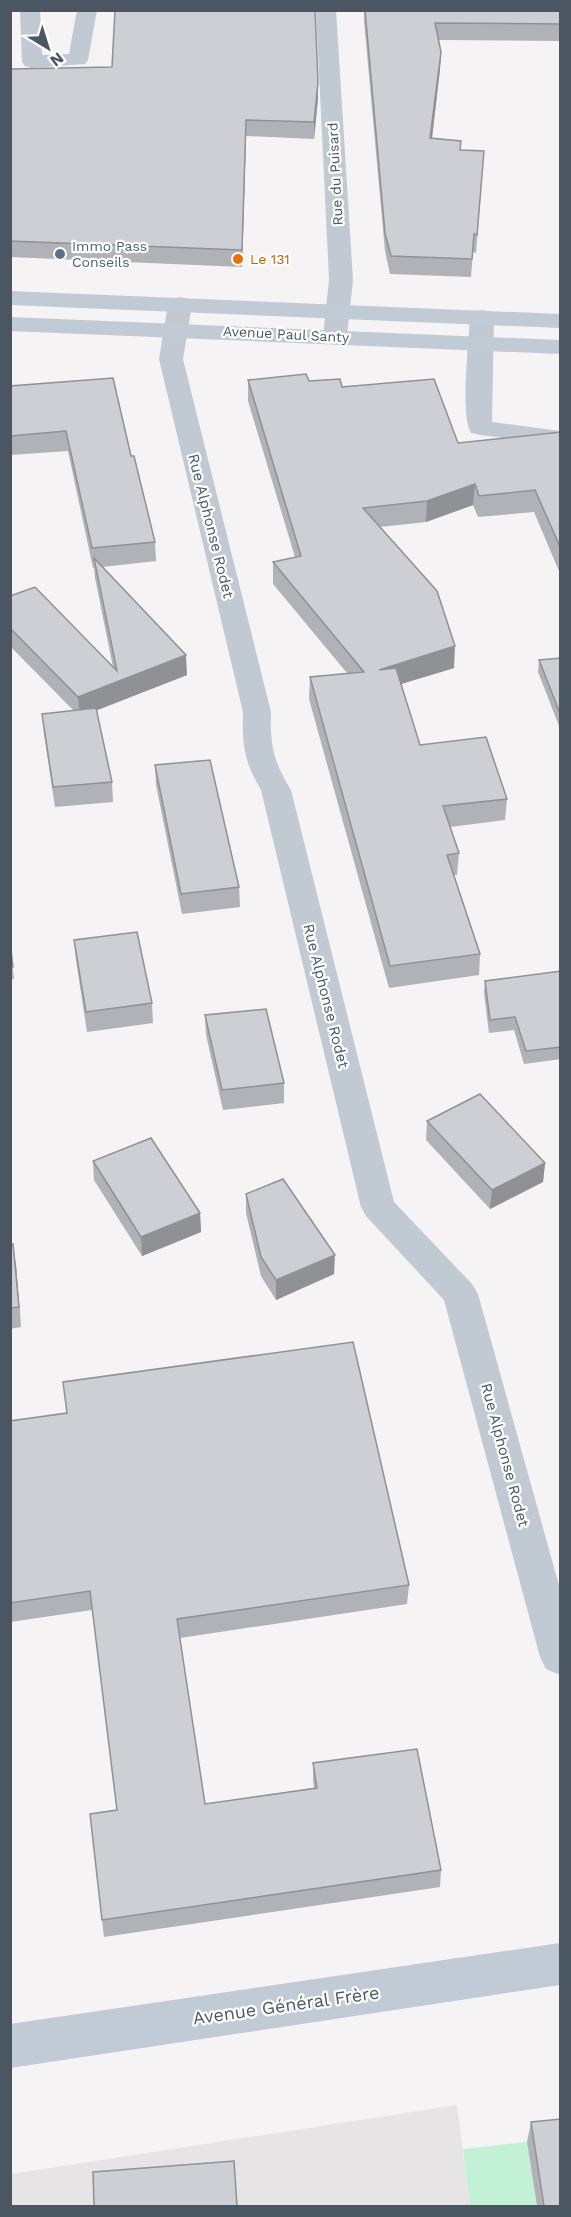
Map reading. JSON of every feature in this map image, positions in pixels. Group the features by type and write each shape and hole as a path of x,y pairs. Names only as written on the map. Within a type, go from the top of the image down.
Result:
{"main road":[{"name":"Avenue Paul Santy","path":"10,298 335,336 561,347"},
{"name":"Avenue Paul Santy","path":"10,324 338,310 561,321"},
{"name":"Avenue Général Frère","path":"10,2046 561,1964"}],"street":[{"path":"30,10 32,62 78,60 87,10"},
{"name":"Rue du Puisard","path":"326,10 341,280 335,336"},
{"name":"Rue Alphonse Rodet","path":"177,317 171,359 257,712 256,748 259,763 276,790 378,1208 460,1294 561,1657"},
{"path":"482,317 478,408 480,428 561,438"}],"shaded area":[{"path":"457,2105 470,2206 11,2206 11,2174"}],"green space":[{"path":"527,2142 537,2206 470,2206 463,2149"}],"building":[{"path":"115,10 315,10 318,82 314,122 246,120 242,250 10,241 10,69 112,67"},
{"path":"365,10 561,10 561,24 435,23 441,52 430,138 461,141 460,150 484,151 477,235 474,234 472,259 391,256 385,233"},
{"path":"306,374 309,381 340,379 342,387 434,379 458,443 561,432 561,549 535,490 479,496 475,484 427,501 363,508 437,591 455,646 379,670 396,668 420,745 486,737 507,799 443,806 459,853 447,855 480,954 390,966 310,677 364,672 273,562 301,556 248,380"},
{"path":"113,378 131,456 134,456 155,542 92,548 66,431 10,436 10,386"},
{"path":"94,558 186,655 78,697 10,628 10,596 35,587 117,671"},
{"path":"561,658 561,716 539,660"},
{"path":"96,708 112,782 53,787 42,714"},
{"path":"210,760 239,887 181,894 155,765"},
{"path":"137,932 152,1003 86,1012 74,940"},
{"path":"10,941 13,967 10,967"},
{"path":"561,971 561,1047 526,1051 515,1017 490,1020 485,981"},
{"path":"266,1009 284,1083 222,1090 205,1015"},
{"path":"480,1094 545,1163 492,1190 427,1121"},
{"path":"151,1138 200,1213 141,1237 93,1161"},
{"path":"283,1179 335,1255 276,1280 261,1257 246,1194"},
{"path":"13,1244 19,1307 10,1308 10,1245"},
{"path":"353,1342 409,1585 177,1619 205,1804 317,1788 313,1763 417,1749 441,1870 102,1920 90,1814 117,1810 90,1591 10,1603 10,1421 67,1413 63,1382"},
{"path":"561,2119 561,2206 544,2206 531,2122"},
{"path":"234,2161 237,2206 94,2206 93,2172"}],"place":[{"name":"Immo Pass Conseils","path":"60,254"},
{"name":"Le 131","path":"238,259"}]}
